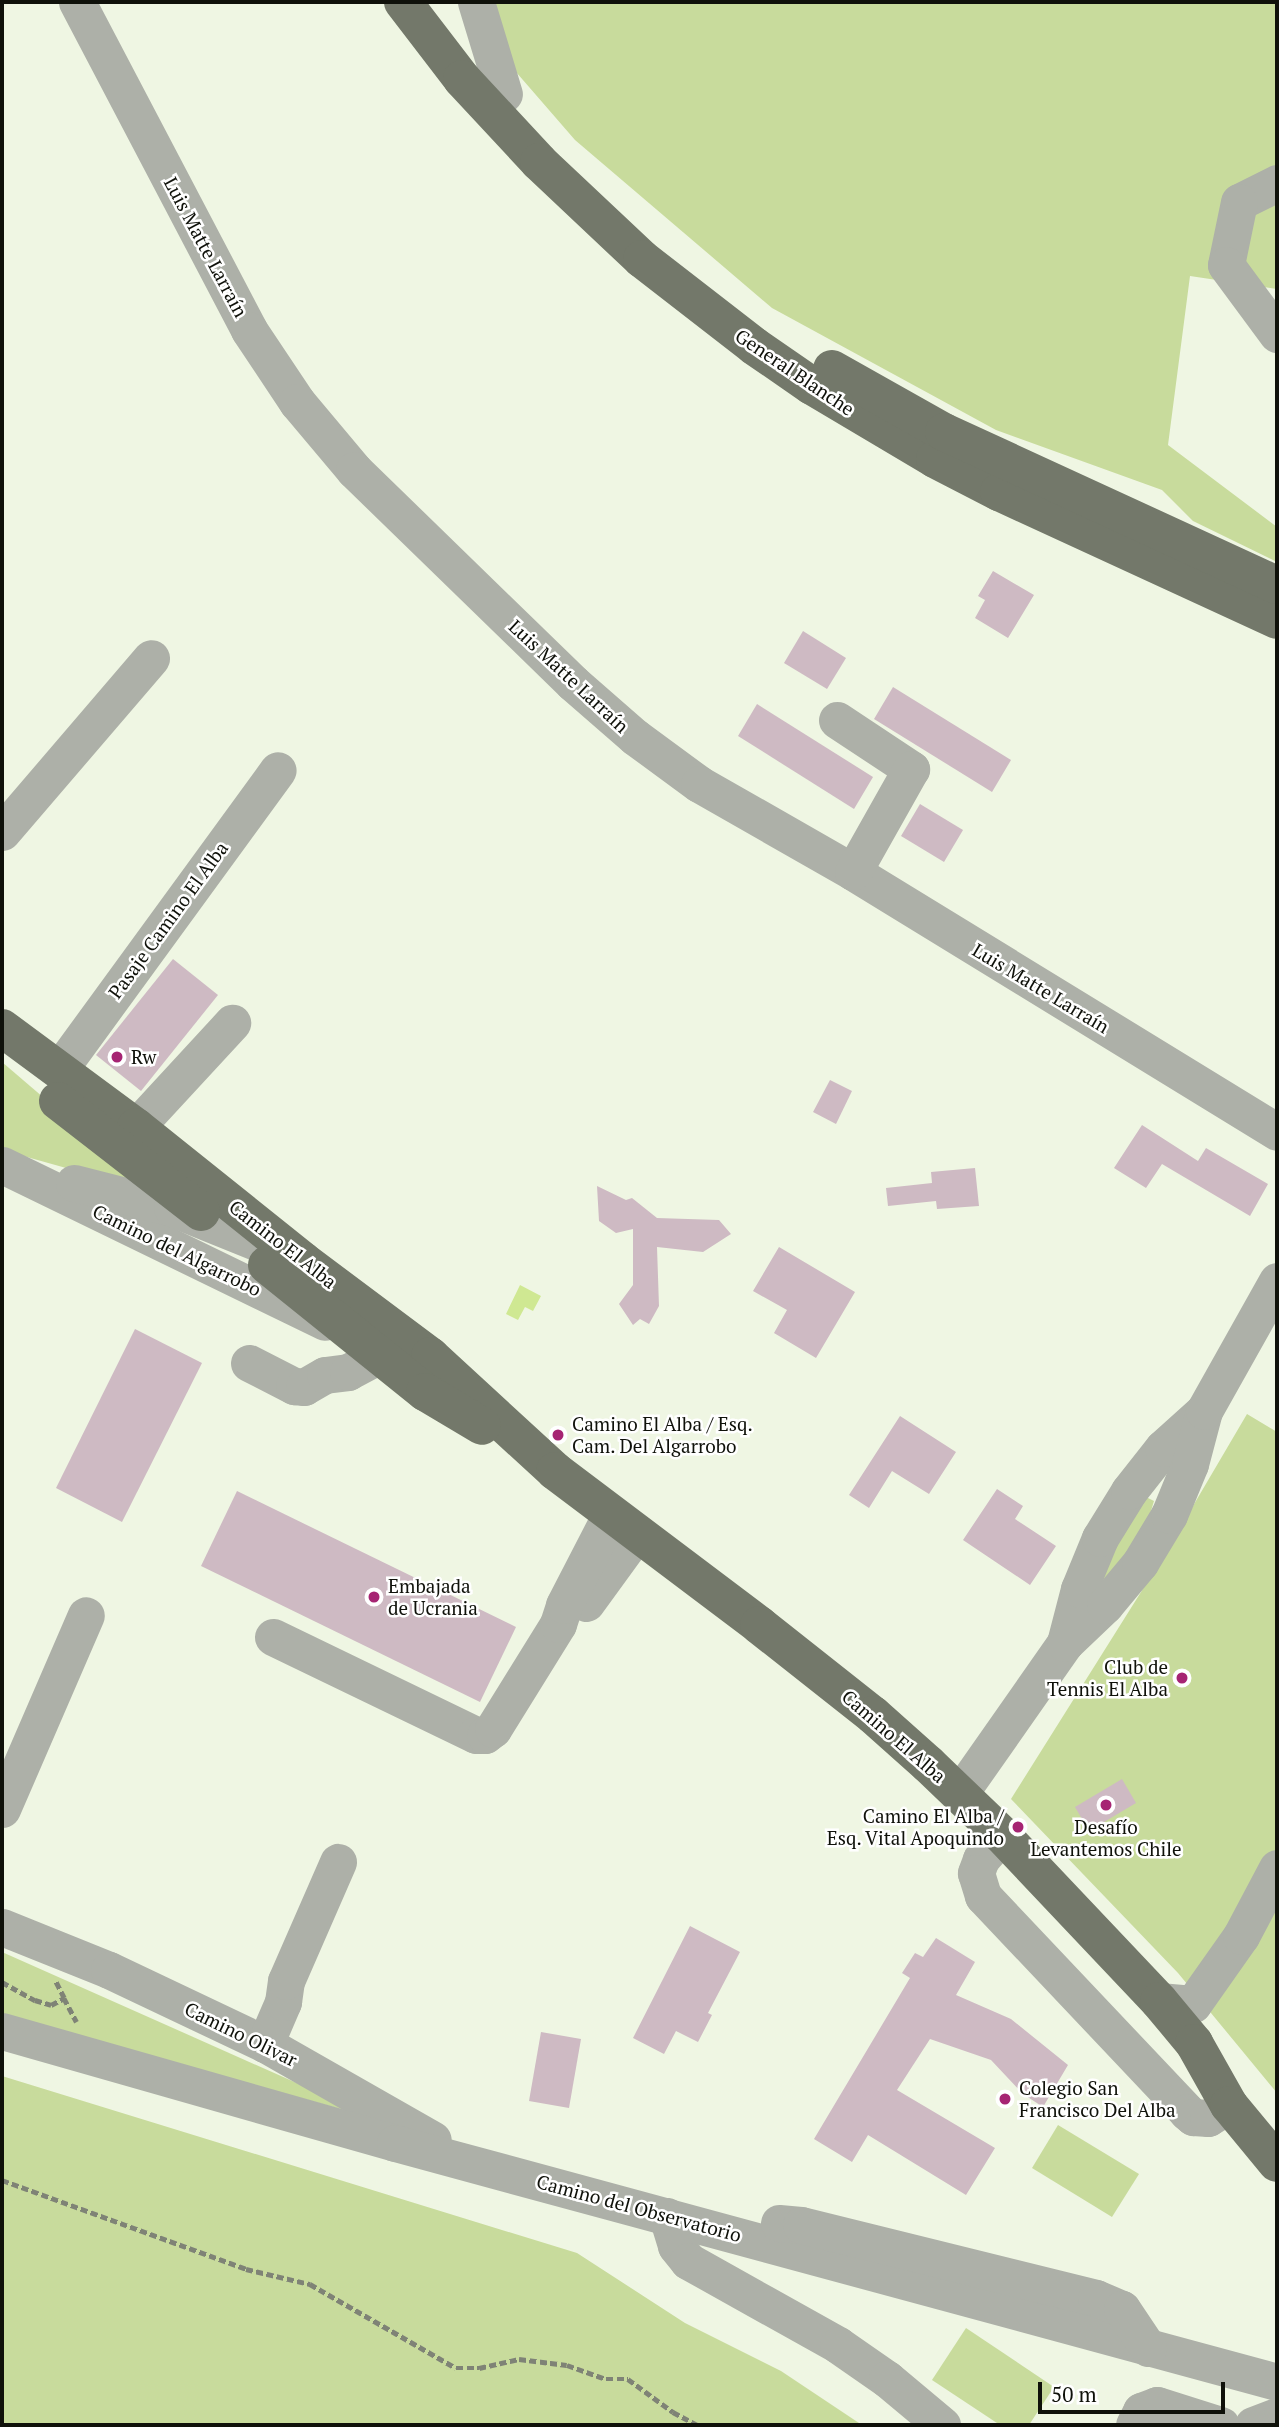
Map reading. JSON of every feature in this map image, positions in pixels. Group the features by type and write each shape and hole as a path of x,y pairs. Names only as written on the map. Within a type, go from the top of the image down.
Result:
{"main road":[{"name":"General Blanche","path":"403,2 462,79 539,162 642,259 754,346 842,405 934,459 999,492 1277,620"},
{"name":"General Blanche","path":"434,2 504,94 570,163 659,243 715,288 832,368 991,454 1277,585"},
{"name":"Camino El Alba","path":"2,1028 136,1127 303,1261 430,1356 555,1471 873,1715 960,1793 1176,2003 1194,2043 1229,2105 1277,2163"},
{"name":"Camino El Alba","path":"2,1047 44,1090 226,1231 352,1337 425,1392 555,1471"},
{"name":"Camino El Alba","path":"1194,2043 1235,2074 1277,2122"}],"street":[{"name":"Luis Matte Larraín","path":"77,2 249,331 296,402 354,470 573,683 635,737 699,784 853,872 1277,1132"},
{"path":"476,2 504,94"},
{"path":"1277,183 1239,202 1226,265 1277,334"},
{"path":"2,832 151,657"},
{"path":"837,720 911,769 853,872"},
{"name":"Pasaje Camino El Alba","path":"59,1070 278,770"},
{"path":"136,1127 232,1023"},
{"name":"Camino del Algarrobo","path":"2,1165 172,1208 303,1261"},
{"name":"Camino del Algarrobo","path":"2,1165 352,1337"},
{"path":"960,1793 1065,1643 1079,1589 1100,1538 1163,1448 1204,1411 1277,1281"},
{"path":"325,1375 348,1372 352,1337"},
{"path":"249,1363 294,1386 312,1385 325,1375 352,1337"},
{"path":"273,1637 476,1735 485,1735 493,1729 558,1624 579,1613 624,1524"},
{"path":"2,1809 86,1615"},
{"path":"1002,1835 981,1859 976,1873 983,1896 1187,2112 1193,2117 1208,2118 1229,2105"},
{"path":"265,2044 283,2002 286,1981 338,1862"},
{"path":"1176,2003 1241,1936 1277,1868"},
{"name":"Camino Olivar","path":"18,1934 109,1970 265,2044 308,2066 469,2163"},
{"name":"Camino del Observatorio","path":"2,2031 469,2163 1277,2382"},
{"path":"667,2216 676,2246 688,2261 838,2345 887,2379 942,2425"},
{"path":"1134,2425 1141,2411 1157,2405 1221,2425"},
{"path":"1253,2425 1277,2416"}],"path":[{"path":"2,1982 35,2000 51,2005 64,1998 18,1934"},
{"path":"2,2180 246,2269 310,2284 456,2368 479,2368 519,2359 567,2365 606,2379 628,2379 673,2412 697,2425"}],"shaded area":[{"path":"491,2 1277,2 1277,289 1190,276 1168,445 1277,527 1277,562 1193,521 1162,490 996,430 772,308 575,140 503,57"},
{"path":"2,1062 155,1193 2,1150"},
{"path":"520,1285 541,1296 533,1311 525,1307 518,1320 506,1314"},
{"name":"Club de Tennis El Alba","path":"1247,1414 1277,1432 1277,2093 1178,1973 1011,1799 1163,1557"},
{"path":"1146,1497 1154,1501 1139,1550 1107,1583 1101,1579 1117,1534"},
{"path":"2,1952 380,2120 2,2015"},
{"path":"2,2076 577,2253 685,2323 781,2371 862,2425 2,2425"},
{"path":"1058,2125 1139,2174 1112,2217 1032,2168"},
{"path":"966,2328 1054,2387 1029,2425 1000,2425 932,2380"}],"building":[{"path":"993,571 1034,595 1008,638 975,618 985,600 978,596"},
{"path":"803,631 846,658 827,689 784,663"},
{"path":"893,687 1011,760 992,792 874,719"},
{"path":"757,704 873,777 854,809 738,736"},
{"path":"920,804 963,830 944,862 901,836"},
{"path":"173,959 218,995 141,1091 96,1055"},
{"path":"830,1080 852,1091 836,1124 813,1112"},
{"path":"1142,1125 1198,1161 1206,1148 1268,1184 1250,1216 1162,1164 1146,1188 1114,1168"},
{"path":"975,1168 979,1206 937,1209 936,1201 888,1206 886,1188 932,1183 931,1172"},
{"path":"597,1186 626,1200 632,1198 657,1218 719,1220 731,1234 703,1252 657,1247 659,1306 649,1324 640,1319 633,1325 619,1304 633,1285 633,1229 616,1233 599,1221"},
{"path":"779,1247 855,1292 816,1358 774,1333 787,1310 753,1291"},
{"path":"135,1329 202,1363 122,1522 56,1488"},
{"path":"900,1416 956,1452 929,1494 892,1471 869,1508 849,1495"},
{"path":"997,1489 1023,1506 1015,1519 1056,1546 1030,1585 963,1540"},
{"path":"237,1491 516,1627 480,1702 201,1566"},
{"name":"Desafío Levantemos Chile","path":"1122,1779 1136,1803 1089,1831 1075,1807"},
{"path":"690,1926 740,1952 708,2013 712,2015 698,2042 676,2031 664,2054 633,2038"},
{"path":"936,1938 975,1962 956,1995 1011,2019 1068,2065 1043,2107 1023,2094 991,2060 930,2039 897,2090 995,2148 966,2195 868,2135 852,2162 814,2139 910,1978 902,1973 915,1953 923,1957"},
{"path":"541,2032 581,2039 569,2108 529,2101"}],"place":[{"name":"Rw","path":"117,1057"},
{"name":"Camino El Alba / Esq. Cam. Del Algarrobo","path":"558,1435"},
{"name":"Embajada de Ucrania","path":"374,1597"},
{"name":"Club de Tennis El Alba","path":"1182,1678"},
{"name":"Desafío Levantemos Chile","path":"1106,1805"},
{"name":"Camino El Alba / Esq. Vital Apoquindo","path":"1018,1827"},
{"name":"Colegio San Francisco Del Alba","path":"1005,2099"}]}
